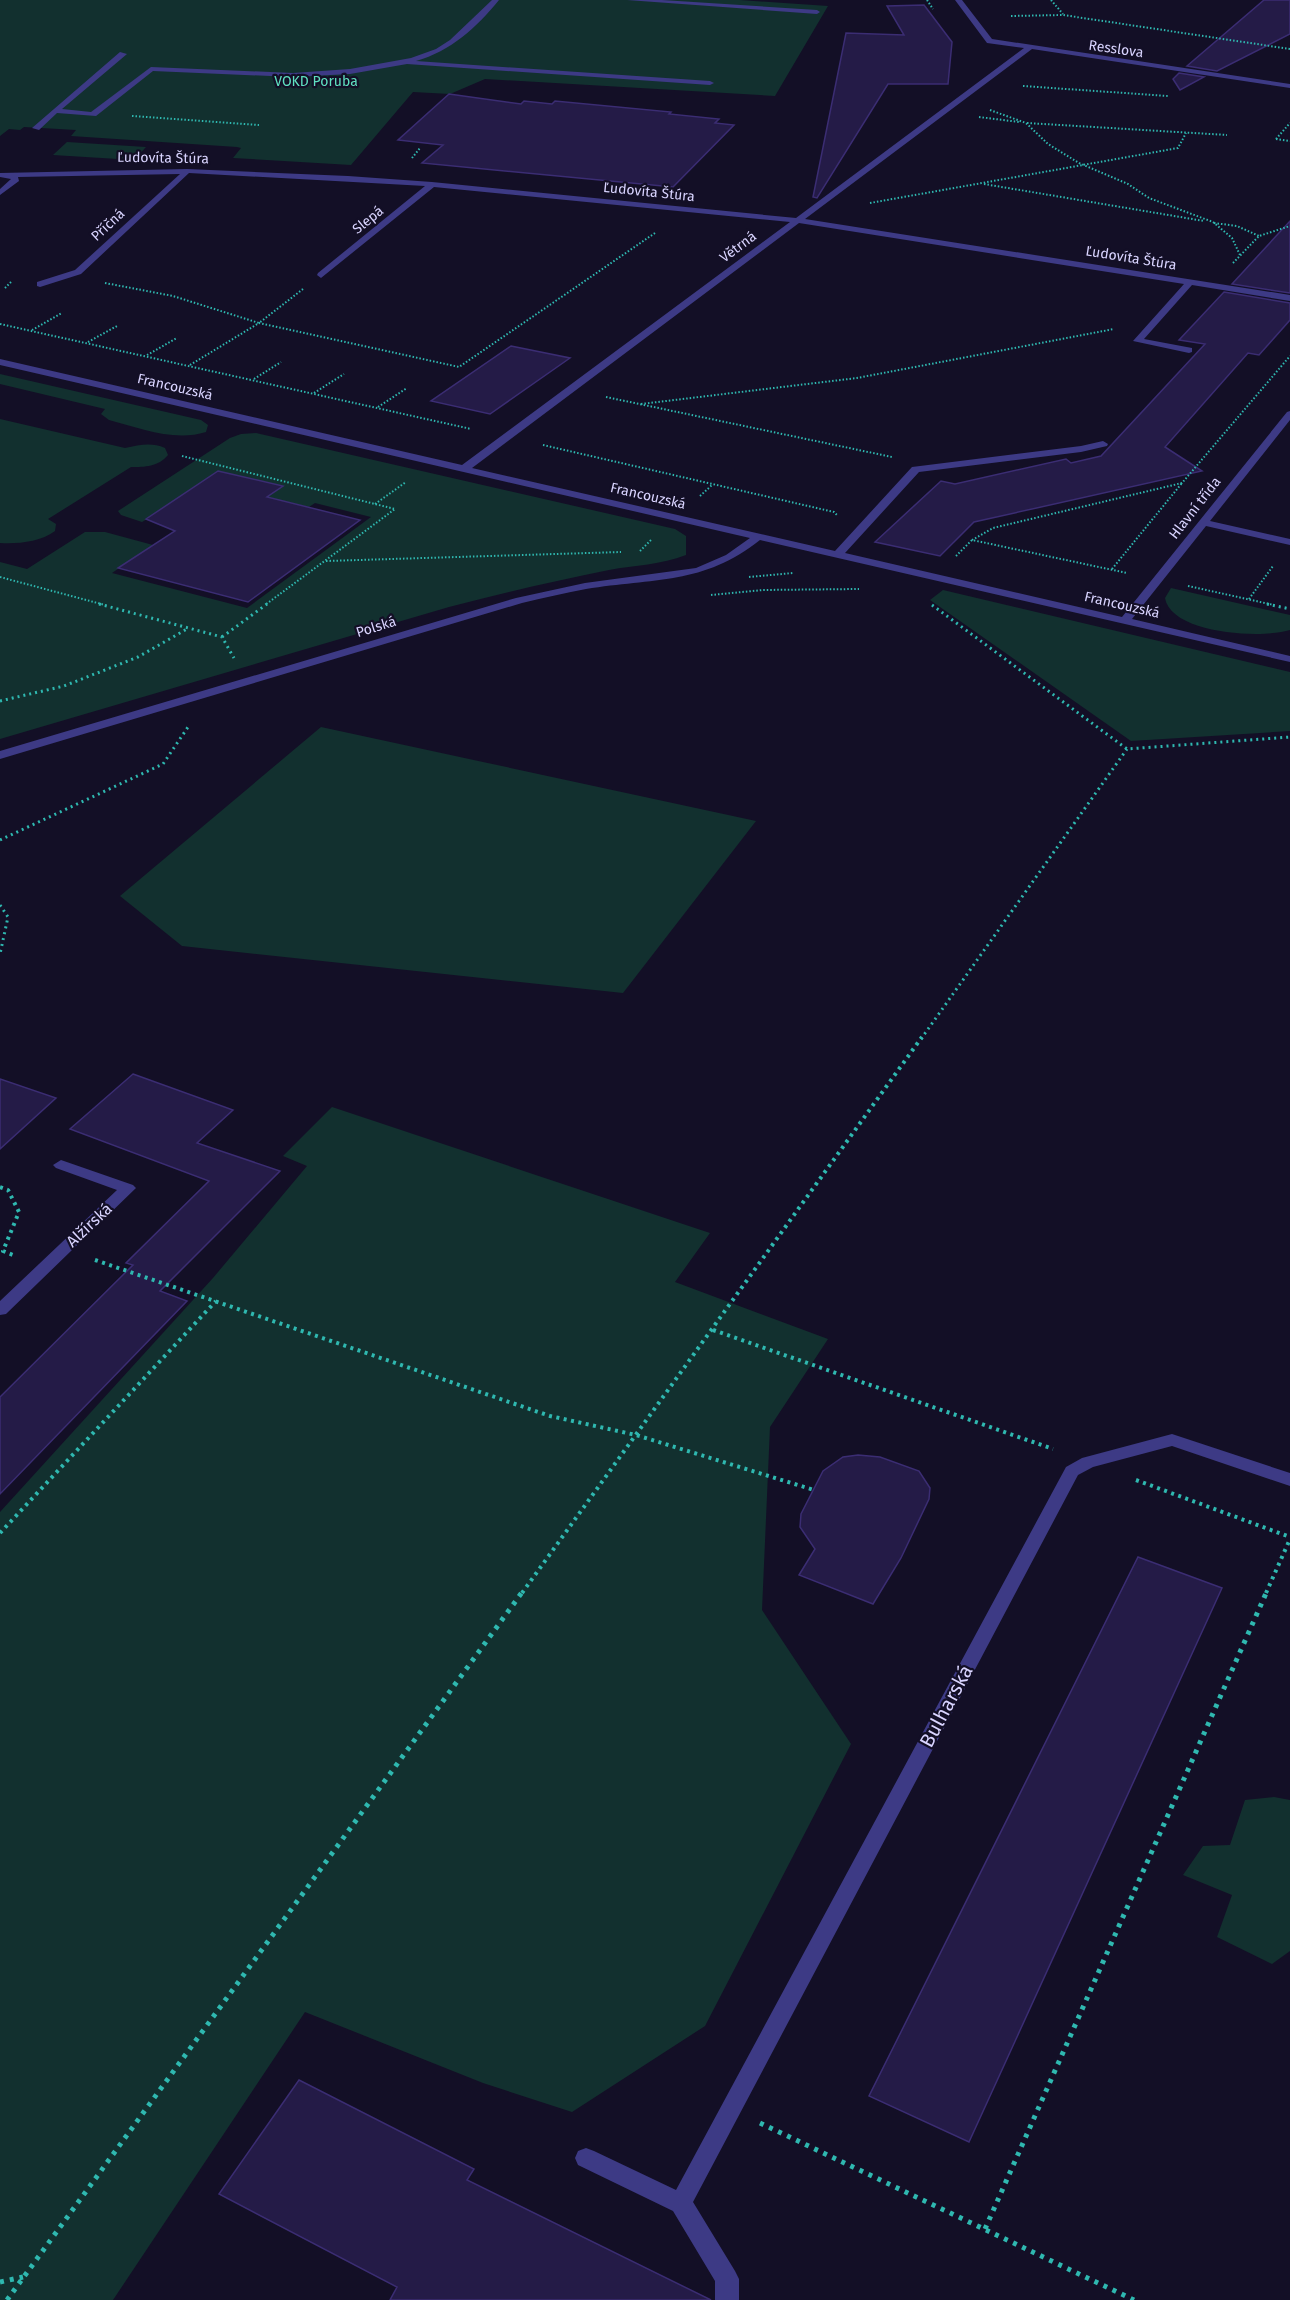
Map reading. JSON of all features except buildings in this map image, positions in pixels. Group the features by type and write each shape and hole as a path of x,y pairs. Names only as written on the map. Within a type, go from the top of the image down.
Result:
{"street":[{"path":"55,111 93,114 151,69 303,77 345,73 404,63 445,47 496,0"},
{"path":"630,0 817,12"},
{"name":"Resslova","path":"958,0 990,41 1290,86"},
{"name":"Větrná","path":"464,469 1029,48"},
{"path":"36,128 123,54"},
{"path":"404,63 710,83"},
{"name":"Ľudovíta Štúra","path":"4,175 187,171 324,176 432,184 796,220 1290,298"},
{"name":"Příčná","path":"40,284 72,276 187,171"},
{"path":"0,193 16,179 4,175"},
{"name":"Slepá","path":"321,276 432,184"},
{"path":"1189,350 1138,341 1191,281"},
{"name":"Francouzská","path":"0,362 1290,659"},
{"name":"Hlavní třída","path":"1125,621 1290,414"},
{"path":"837,555 916,469 1081,449 1103,444"},
{"path":"1202,522 1290,542"},
{"name":"Polská","path":"0,755 552,592 697,571 731,558 758,537"},
{"name":"Alžírská","path":"0,1310 128,1188 61,1165"},
{"name":"Bulharská","path":"681,2203 1072,1471 1089,1462 1172,1440 1290,1480"},
{"path":"586,2158 681,2203 727,2279 727,2300"}],"path":[{"path":"1051,0 1063,15"},
{"path":"1008,16 1063,15 1290,49"},
{"path":"1013,85 1167,96"},
{"path":"986,105 990,110 1026,123 1048,144 1083,165 1128,184 1149,198 1213,222 1232,238 1240,255"},
{"path":"93,114 259,125"},
{"path":"976,116 1026,123 1227,135"},
{"path":"1290,123 1276,139 1290,141"},
{"path":"869,204 1178,148 1186,133"},
{"path":"980,183 1238,226 1259,236"},
{"path":"1240,267 1230,265 1259,236 1290,226"},
{"path":"72,276 173,296 258,323 459,367 662,227"},
{"path":"189,365 258,323 321,276"},
{"path":"5,288 10,282"},
{"path":"31,330 63,313"},
{"path":"641,404 856,378 1157,321"},
{"path":"0,324 834,512 855,534"},
{"path":"87,343 117,326"},
{"path":"146,356 177,338"},
{"path":"1112,569 1289,358"},
{"path":"253,380 280,362"},
{"path":"314,393 344,374"},
{"path":"377,408 406,388"},
{"path":"598,395 913,461 916,469"},
{"path":"182,456 395,509 222,638"},
{"path":"375,504 412,477"},
{"path":"951,561 972,540 993,528 1182,483"},
{"path":"639,552 712,484"},
{"path":"972,540 1130,573"},
{"path":"326,561 627,552"},
{"path":"1249,599 1276,561"},
{"path":"741,578 803,573"},
{"path":"0,577 222,638 247,682"},
{"path":"1179,584 1290,609"},
{"path":"709,595 763,590 862,589"},
{"path":"928,603 1127,749 1290,737"},
{"path":"0,701 64,686 138,657 188,629"},
{"path":"0,840 163,764 190,724 179,727"},
{"path":"7,2300 713,1330 1127,749"},
{"path":"0,905 8,917 0,954"},
{"path":"0,1187 8,1190 19,1212 3,1251 45,1268"},
{"path":"63,1249 550,1416 636,1435 814,1490"},
{"path":"0,1533 216,1301"},
{"path":"713,1330 1089,1462 1290,1538 985,2229"},
{"path":"731,2109 1134,2300"},
{"path":"0,2282 24,2277"}],"green space":[{"name":"VOKD Poruba","path":"0,0 740,0 828,6 775,96 485,79 450,94 413,92 351,165 233,158 241,148 71,136 76,130 24,127 20,130 9,129 0,136"},
{"path":"67,142 146,147 134,160 53,155"},
{"path":"0,374 201,420 208,425 206,432 194,435 169,435 145,430 109,420 101,414 105,409 0,384"},
{"path":"0,419 125,448 155,445 165,448 168,455 156,464 131,467 48,519 56,524 55,531 49,535 29,542 0,543"},
{"path":"256,433 675,529 686,536 686,555 658,563 609,570 549,583 449,607 0,739 0,562 27,569 85,532 105,532 153,545 112,573 247,608 371,517 315,503 309,507 267,497 282,486 142,522 121,515 118,511 230,438 241,434"},
{"path":"1171,588 1290,615 1290,630 1260,634 1219,631 1200,626 1183,619 1171,610 1165,598"},
{"path":"943,590 1290,672 1290,731 1131,741 930,600"},
{"path":"321,727 756,821 623,993 182,946 120,896"},
{"path":"332,1107 710,1233 675,1282 828,1339 770,1427 762,1610 851,1744 705,2026 572,2112 483,2083 305,2012 113,2300 0,2300 0,1512 213,1278 307,1166 283,1156"},
{"path":"1274,1797 1290,1800 1290,1951 1272,1964 1217,1937 1232,1895 1183,1875 1203,1846 1230,1845 1245,1800"}]}
